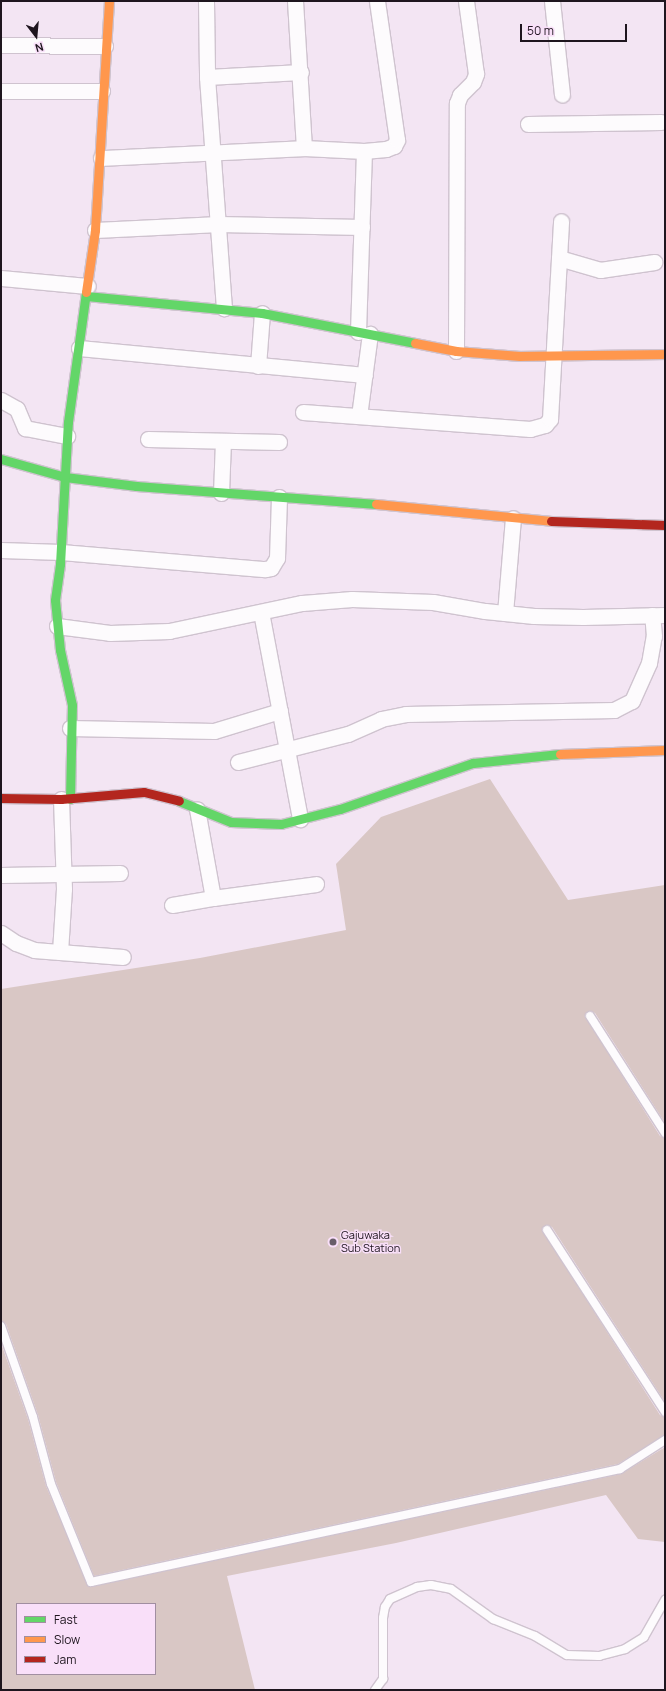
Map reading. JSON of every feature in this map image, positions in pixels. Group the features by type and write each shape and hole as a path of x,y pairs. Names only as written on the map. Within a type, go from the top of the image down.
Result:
{"street":[{"path":"60,952 66,799 72,705 57,626 56,600 61,552 67,436 95,230 101,158 102,91 109,1"},
{"path":"206,1 207,77 224,308"},
{"path":"295,1 301,72 304,148"},
{"path":"101,158 304,148 364,151 386,149 394,146 397,140 377,1"},
{"path":"456,351 457,104 460,95 473,82 476,74 466,1"},
{"path":"552,1 562,94"},
{"path":"1,45 105,46"},
{"path":"207,77 301,72"},
{"path":"1,91 102,91"},
{"path":"528,124 661,122"},
{"path":"359,416 364,375 362,227 364,151"},
{"path":"303,412 538,429 550,419 561,221"},
{"path":"95,230 219,224 362,227"},
{"path":"559,258 600,270 654,262"},
{"path":"1,278 87,291 262,313 456,351 520,356 662,354"},
{"path":"258,366 262,313"},
{"path":"79,348 364,375"},
{"path":"1,400 17,409 25,428 67,436"},
{"path":"148,439 279,442"},
{"path":"221,492 223,441"},
{"path":"1,459 65,477 513,518 665,525"},
{"path":"1,550 61,552 265,570 271,568 277,558 279,497"},
{"path":"505,613 513,518"},
{"path":"57,626 110,633 141,634 169,631 302,603 352,599 433,602 505,613 583,617 658,615 649,663 632,701 614,710 406,714 381,719 348,734 238,762"},
{"path":"260,612 300,819"},
{"path":"70,728 214,731 280,711"},
{"path":"1,798 66,799 144,792 173,798 231,822 281,824 340,809 473,763 536,755 665,750"},
{"path":"197,809 213,898"},
{"path":"1,875 120,873"},
{"path":"172,904 316,884"},
{"path":"1,933 16,943 34,950 123,957"}],"lane":[{"path":"590,1016 665,1133"},
{"path":"547,1230 665,1412"},
{"path":"1,1326 33,1417 51,1484 91,1582 620,1468 665,1440"},
{"path":"375,1690 383,1679 383,1618 385,1607 390,1599 417,1587 431,1585 451,1589 493,1619 535,1636 567,1655 599,1656 625,1649 644,1637 665,1600"}],"building":[{"name":"Gajuwaka Sub Station","path":"490,779 568,900 665,885 665,1123 595,1013 589,1011 585,1016 660,1136 665,1138 665,1402 552,1227 546,1225 542,1230 660,1415 665,1417 665,1435 618,1464 94,1576 56,1482 38,1415 6,1324 1,1321 1,989 200,958 346,930 336,864 381,817"},
{"path":"1,1343 28,1419 46,1486 89,1587 621,1474 665,1447 665,1542 638,1539 606,1495 396,1543 227,1576 255,1690 1,1690"}],"traffic: fast":[{"path":"70,799 72,705 60,650 55,600 60,564 68,422 86,292"},
{"path":"86,296 262,313 415,343"},
{"path":"1,459 65,477 136,486 376,504"},
{"path":"179,801 231,822 281,824 340,809 473,763 560,754"}],"traffic: slow":[{"path":"86,292 95,230 109,1"},
{"path":"415,343 456,351 520,356 662,354"},
{"path":"376,504 551,521"},
{"path":"560,754 665,750"}],"traffic: jam":[{"path":"551,521 665,525"},
{"path":"1,798 61,799 144,792 179,801"}],"place":[{"name":"Gajuwaka Sub Station","path":"333,1242"}]}
